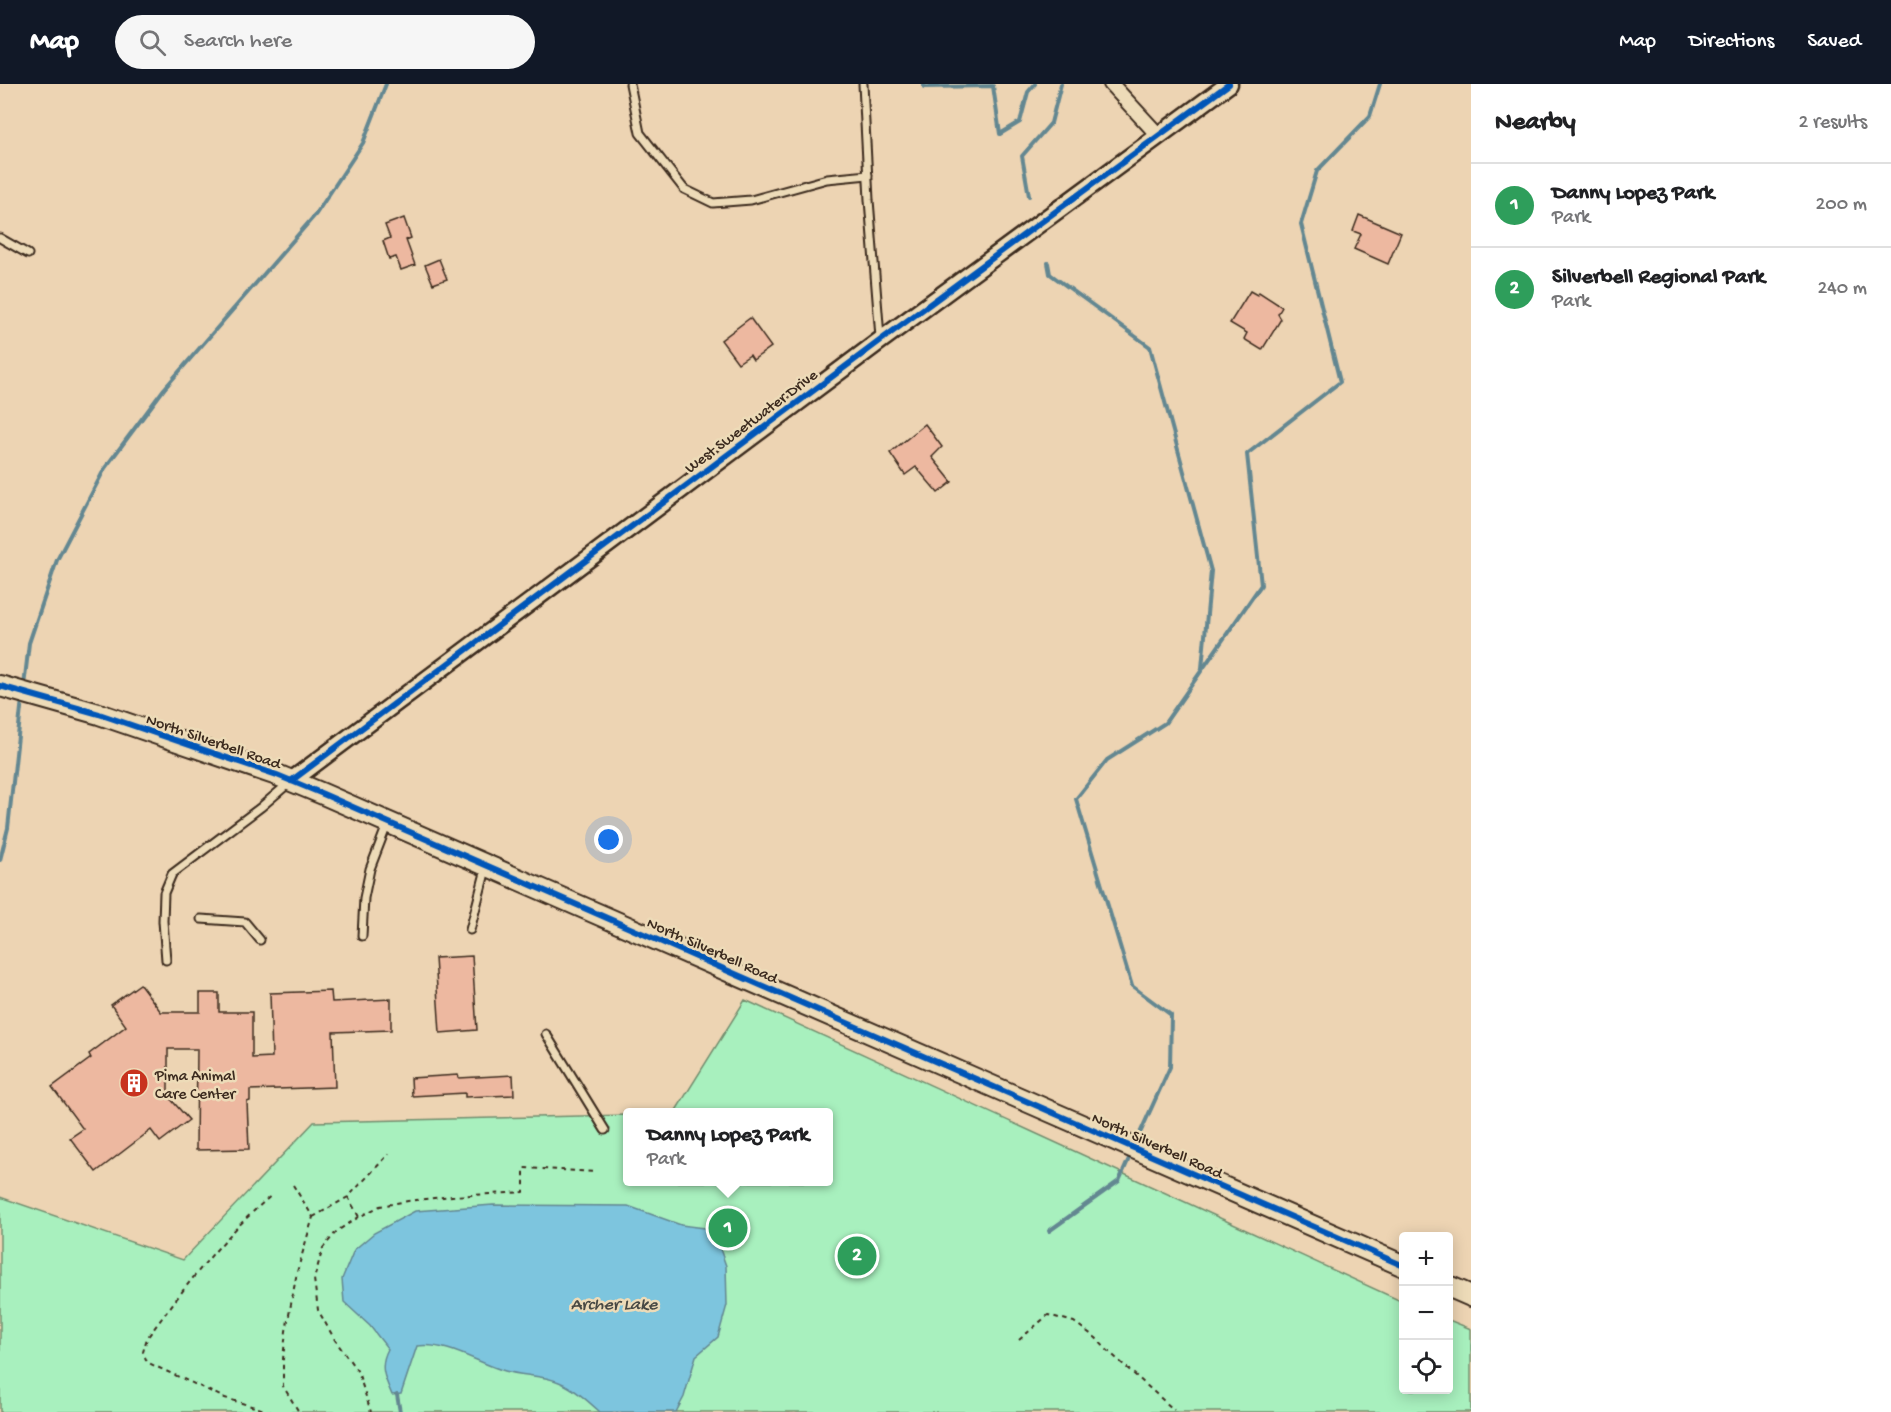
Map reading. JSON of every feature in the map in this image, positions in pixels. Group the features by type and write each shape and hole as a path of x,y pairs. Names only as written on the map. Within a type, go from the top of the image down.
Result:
{"main road":[{"name":"North Silverbell Road","path":"0,686 99,714 291,781 1399,1264"},
{"path":"1453,1288 1471,1296"}],"street":[{"path":"1111,84 1159,136"},
{"name":"West Sweetwater Drive","path":"291,781 1228,84"}],"lane":[{"path":"630,84 640,133 684,189 713,203 751,200 827,178 868,175"},
{"path":"864,84 868,175 881,340"},
{"path":"0,238 28,254"},
{"path":"166,960 163,921 164,893 172,874 261,807 291,781"},
{"path":"362,936 364,898 370,869 388,823"},
{"path":"470,930 487,865"},
{"path":"201,919 245,922 260,940"},
{"path":"546,1034 605,1130"}],"path":[{"path":"299,1412 283,1386 283,1359 297,1272 312,1217 348,1197 389,1154"},
{"path":"371,1412 358,1372 335,1340 318,1310 314,1279 323,1248 337,1231 359,1216 380,1206 452,1196 524,1191 524,1167 595,1172"},
{"path":"293,1185 312,1217"},
{"path":"271,1412 225,1398 194,1385 147,1362 143,1352 147,1338 213,1253 243,1220 272,1195"},
{"path":"348,1197 359,1216"},
{"path":"1019,1340 1048,1315 1074,1322 1096,1338 1174,1410"}],"green space":[{"path":"745,1000 1399,1300 1399,1394 1453,1394 1453,1322 1471,1329 1471,1412 0,1412 0,1197 183,1260 314,1122 623,1115 623,1186 833,1186 833,1108 678,1108"}],"water":[{"name":"Archer Lake","path":"493,1205 628,1206 681,1225 713,1229 726,1266 727,1305 718,1337 696,1356 684,1397 676,1412 600,1412 586,1399 559,1382 505,1371 451,1350 429,1346 417,1346 401,1394 392,1395 383,1366 388,1349 370,1326 344,1302 342,1279 354,1250 374,1233 415,1211"}],"building":[{"path":"1359,215 1401,233 1388,264 1354,249 1361,234 1353,231"},
{"path":"404,218 411,238 406,240 415,265 401,270 396,257 389,259 383,241 390,238 385,225"},
{"path":"439,259 447,279 433,284 425,265"},
{"path":"1250,291 1257,295 1259,292 1282,307 1278,314 1281,319 1262,350 1244,339 1247,333 1230,323"},
{"path":"750,318 771,347 753,360 750,355 738,363 721,340"},
{"path":"925,424 942,447 932,457 952,482 938,493 916,467 905,475 890,453"},
{"path":"472,956 477,1030 440,1033 435,958"},
{"name":"Pima Animal Care Center","path":"140,984 161,1012 200,1012 200,993 219,993 219,1012 252,1012 252,1058 272,1057 270,993 331,991 332,1002 391,999 391,1030 333,1032 335,1087 250,1090 250,1101 247,1102 249,1149 196,1150 197,1049 168,1049 168,1096 189,1120 160,1142 151,1130 96,1172 70,1138 83,1129 52,1087 91,1058 89,1054 126,1026 111,1005"},
{"path":"458,1075 459,1078 513,1075 514,1095 465,1097 465,1093 412,1096 411,1078"}],"waterway":[{"path":"24,686 29,643 57,560 105,468 164,389 316,214 363,143 386,84"},
{"path":"924,84 924,87 993,86 1000,134 1020,122 1028,92 1035,84"},
{"path":"1029,196 1022,156 1051,123 1061,84"},
{"path":"1136,1142 1170,1067 1171,1015 1132,986 1076,799 1107,760 1165,723 1261,585 1247,454 1340,382 1301,224 1317,171 1370,116 1380,84"},
{"path":"1048,263 1050,274 1150,347 1211,571 1202,668"},
{"path":"0,860 8,828 22,699"},
{"path":"1049,1231 1119,1181 1131,1154"},
{"path":"397,1395 400,1412"}],"cycle path":[{"path":"291,781 881,340 1229,84"},
{"path":"0,686 99,714 277,775 1399,1264"}],"place":[{"name":"Pima Animal Care Center","path":"134,1083"},
{"name":"Danny Lopez Park","path":"728,1228"},
{"name":"Silverbell Regional Park","path":"857,1256"}]}
